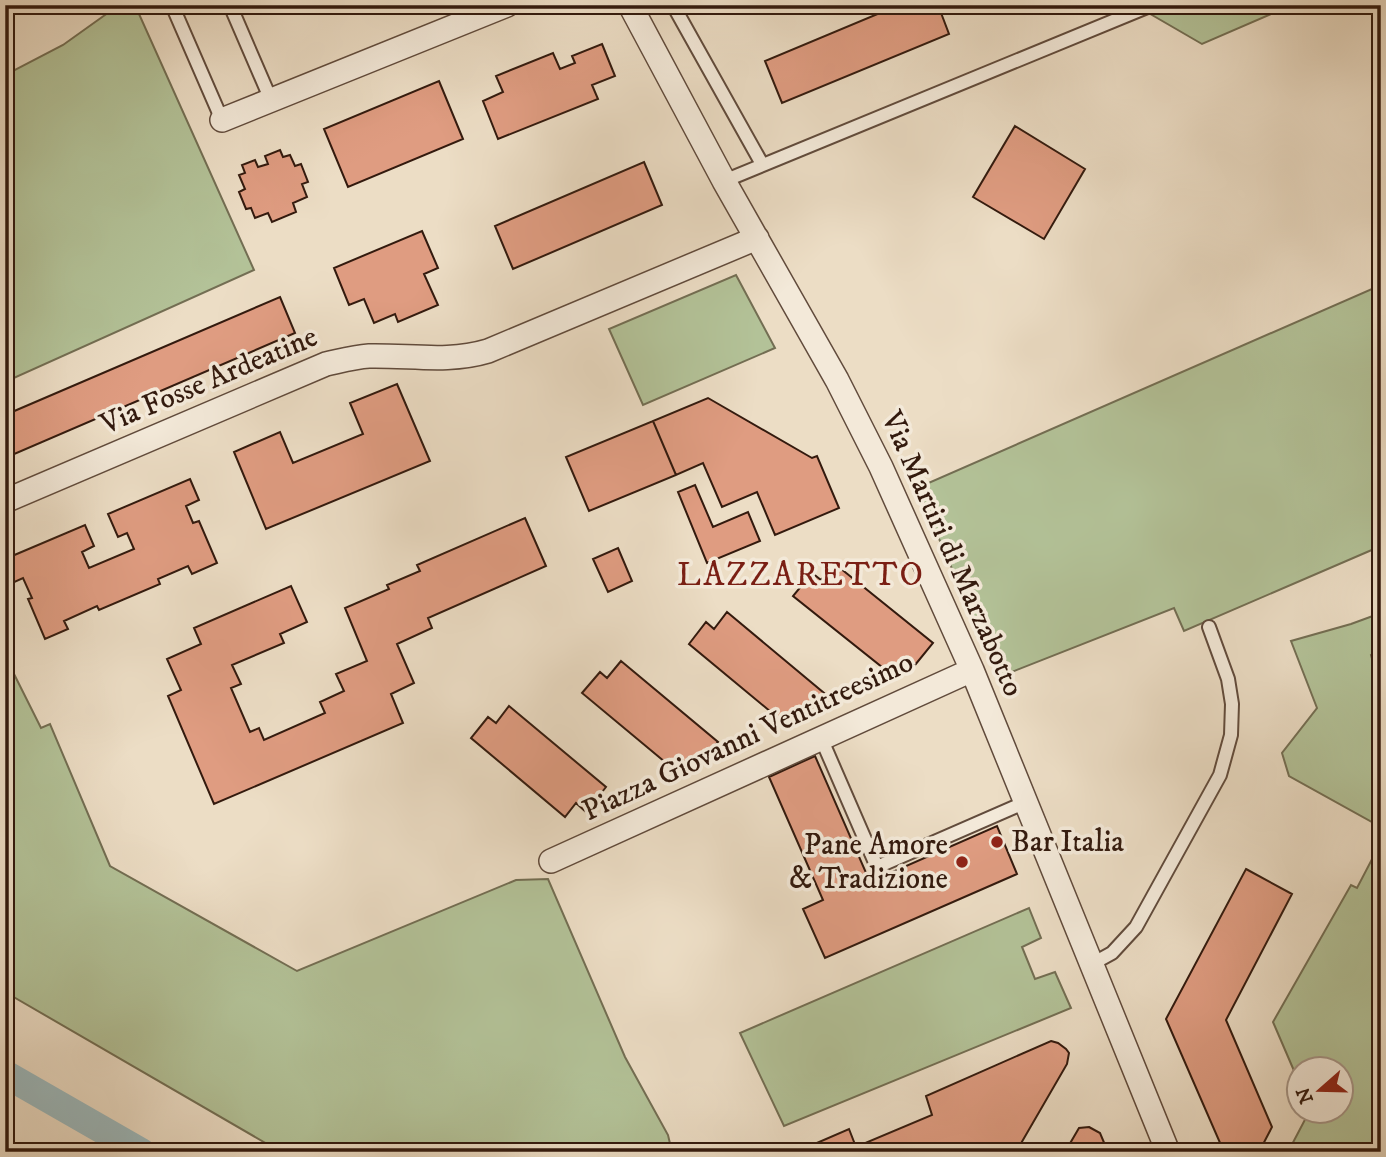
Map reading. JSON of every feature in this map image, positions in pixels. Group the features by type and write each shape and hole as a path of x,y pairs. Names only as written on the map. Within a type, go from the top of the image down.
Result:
{"street":[{"path":"222,120 507,5"},
{"name":"Via Martiri di Marzabotto","path":"630,5 724,180 837,380 881,467 972,670 1168,1152"},
{"name":"Via Fosse Ardeatine","path":"5,501 326,364 366,356 442,359 479,354 757,238"},
{"name":"Piazza Giovanni Ventitreesimo","path":"551,861 972,670"}],"lane":[{"path":"172,5 222,120"},
{"path":"230,5 271,100"},
{"path":"673,5 762,164"},
{"path":"724,180 1152,5"},
{"path":"1092,964 1112,953 1136,927 1220,775 1231,735 1232,704 1228,679 1209,627"},
{"path":"821,738 877,867 1026,802"}],"green space":[{"path":"119,5 135,5 254,270 5,382 5,75 63,45"},
{"path":"1177,5 1292,5 1202,44 1152,15"},
{"path":"736,275 775,348 643,405 609,329"},
{"path":"1381,285 1381,546 1184,631 1174,608 999,677 917,488"},
{"path":"1381,613 1381,649 1371,655 1381,691 1381,827 1289,776 1282,753 1317,708 1291,641"},
{"path":"5,656 41,728 50,724 110,866 297,971 516,880 548,879 625,1057 668,1135 672,1152 281,1152 5,992"},
{"path":"1381,842 1381,1152 1288,1152 1302,1126 1354,1126 1354,1056 1288,1056 1273,1022 1351,885 1357,888"},
{"path":"1029,908 1041,938 1022,947 1035,979 1055,972 1071,1008 784,1126 740,1033"}],"building":[{"path":"277,5 299,5 280,13"},
{"path":"899,5 938,5 949,34 782,103 765,61"},
{"path":"602,44 615,76 592,85 598,99 498,139 483,101 503,92 496,76 553,53 560,69 575,63 572,56"},
{"path":"439,81 463,139 348,187 324,129"},
{"path":"1015,126 1085,169 1044,239 973,197"},
{"path":"280,150 283,157 290,155 295,166 301,164 308,182 302,184 307,197 293,203 296,212 272,222 268,213 255,218 251,208 246,209 239,192 245,189 239,175 245,173 242,165 255,160 258,167 268,164 265,156"},
{"path":"644,162 662,205 513,269 495,226"},
{"path":"422,231 438,268 424,274 438,305 398,322 395,314 374,323 364,299 349,305 334,268"},
{"path":"280,297 295,333 5,458 5,415"},
{"path":"397,384 430,461 266,529 234,452 280,432 293,463 363,434 350,403"},
{"path":"708,398 812,458 817,456 839,508 775,535 757,492 722,507 703,463 676,475 653,421"},
{"path":"653,421 676,475 589,511 566,457"},
{"path":"190,479 199,500 186,506 193,523 199,521 217,563 192,574 188,566 158,579 160,584 99,610 97,606 64,621 68,629 45,639 28,599 32,598 23,578 10,584 5,573 5,559 85,525 94,546 82,552 89,568 134,549 127,533 118,537 108,514"},
{"path":"695,485 713,527 748,512 760,541 707,563 678,492"},
{"path":"525,518 546,566 428,618 432,628 397,644 414,683 391,694 403,723 214,804 168,696 181,690 167,659 201,644 194,628 291,586 307,622 280,634 284,643 232,665 241,684 231,688 250,732 259,728 264,740 325,713 320,702 344,691 336,674 367,661 345,608 389,589 387,585 420,571 417,565"},
{"path":"618,548 632,581 608,592 593,559"},
{"path":"835,564 933,643 915,665 906,658 892,675 793,596 812,573 821,580"},
{"path":"727,612 824,693 805,717 795,709 783,722 689,644 706,622 714,629"},
{"path":"621,661 718,742 698,766 688,758 677,772 582,693 600,672 607,678"},
{"path":"509,706 606,787 586,812 576,803 565,817 471,738 488,717 496,723"},
{"path":"815,756 870,882 997,826 1017,874 825,958 803,909 823,900 769,777"},
{"path":"1246,869 1292,894 1226,1020 1272,1127 1259,1152 1224,1152 1166,1019"},
{"path":"1051,1041 1058,1043 1069,1053 1067,1064 1016,1152 796,1152 849,1129 856,1147 932,1115 926,1096"},
{"path":"1089,1127 1100,1133 1108,1152 1065,1152 1079,1128"}],"waterway":[{"path":"5,1074 141,1152"}],"place":[{"name":"Bar Italia","path":"997,842"},
{"name":"Pane Amore & Tradizione","path":"962,862"}],"district":[{"name":"LAZZARETTO","path":"801,575"}]}
